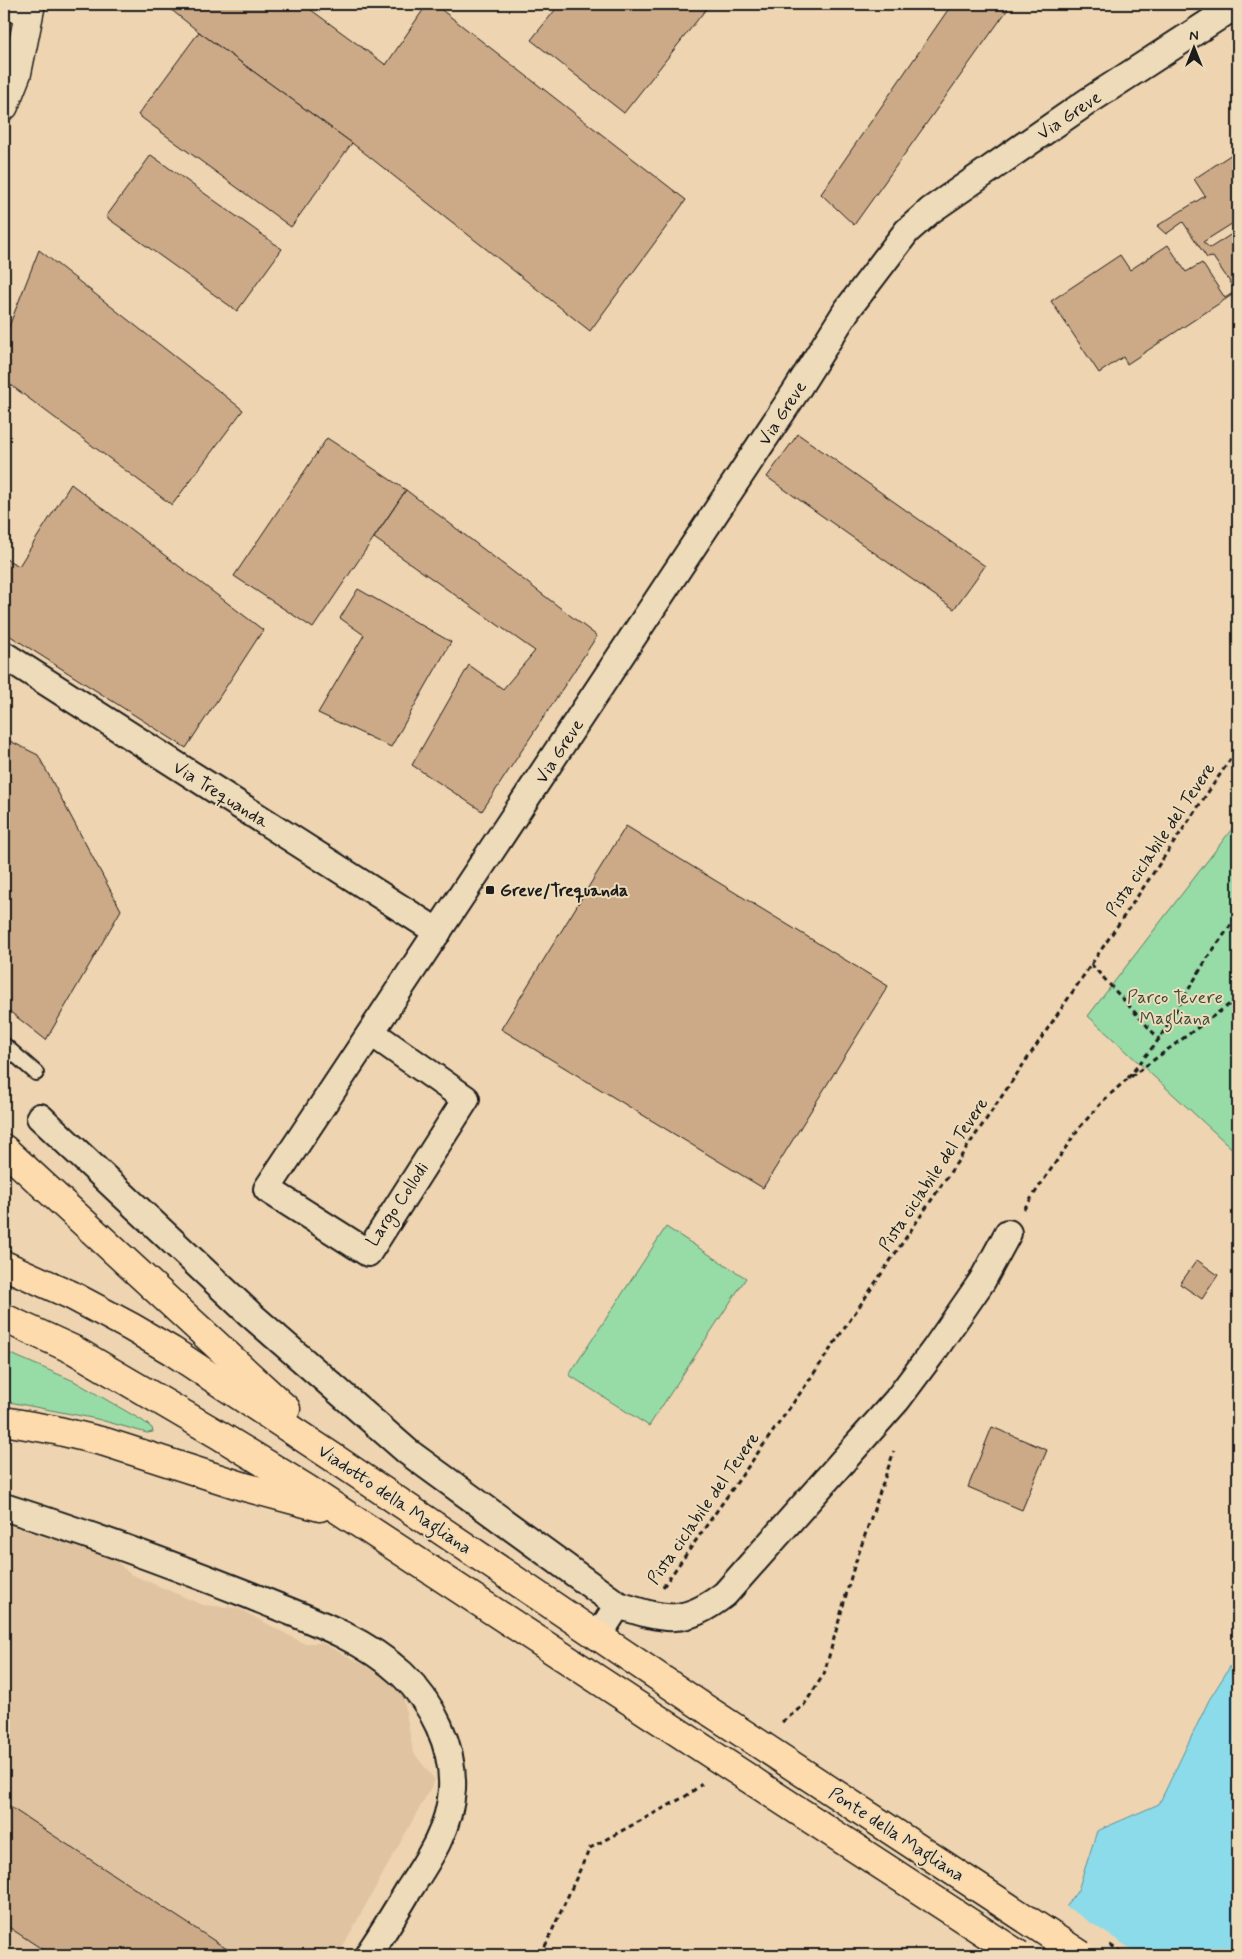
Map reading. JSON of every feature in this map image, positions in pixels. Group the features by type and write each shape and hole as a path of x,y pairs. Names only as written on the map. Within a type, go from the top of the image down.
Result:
{"highway":[{"path":"4,1149 350,1469"},
{"name":"Viadotto della Magliana","path":"4,1265 131,1327 172,1351 712,1714"},
{"path":"4,1318 53,1340 147,1392 307,1489 341,1513"},
{"path":"4,1420 106,1442 252,1489 341,1513"},
{"name":"Ponte della Magliana","path":"341,1513 536,1638 1019,1955"},
{"name":"Ponte della Magliana","path":"712,1714 1081,1955"}],"main road":[{"path":"4,45 21,7"},
{"path":"4,106 17,73 21,7"}],"street":[{"name":"Via Greve","path":"438,932 796,392 847,310 907,230 932,210 1087,102 1238,4"},
{"name":"Via Trequanda","path":"4,656 438,932"},
{"name":"Largo Collodi","path":"372,1033 466,1099 368,1252 267,1189 438,932"},
{"path":"40,1117 250,1314 408,1452 618,1605 662,1618 686,1616 711,1605 725,1594 896,1400 935,1349 982,1281 1008,1234"},
{"path":"4,1507 204,1578 322,1625 370,1650 403,1675 414,1687 432,1712 443,1736 450,1766 452,1787 449,1811 436,1846 368,1955"},
{"path":"598,1636 618,1605"}],"lane":[{"path":"4,1045 36,1073"}],"path":[{"name":"Pista ciclabile del Tevere","path":"651,1616 662,1589 814,1374 1238,748"},
{"path":"1125,1081 1159,1039 1208,957 1238,915"},
{"path":"1091,964 1159,1039"},
{"path":"1008,1234 1079,1128 1104,1100 1125,1081 1238,998"},
{"path":"804,1705 824,1674 853,1570 894,1450"},
{"path":"541,1955 590,1848 686,1796"}],"shaded area":[{"path":"4,1524 113,1558 130,1574 203,1605 238,1608 303,1643 322,1643 401,1684 413,1752 435,1780 338,1955 4,1955"}],"green space":[{"name":"Parco Tevere Magliana","path":"1238,821 1238,1154 1088,1016"},
{"path":"666,1227 746,1278 649,1426 569,1375"},
{"path":"4,1351 74,1381 143,1421 152,1428 153,1432 147,1433 97,1419 4,1401"}],"water":[{"path":"1238,1654 1238,1955 1033,1955 1078,1890 1097,1831 1159,1804 1209,1700"}],"pier":[{"path":"1064,1905 1140,1955 1030,1955"}],"building":[{"path":"164,4 303,4 386,65 427,4 434,4 686,200 590,331 352,143 199,32"},
{"path":"560,4 710,4 624,113 531,40"},
{"path":"952,4 1000,4 1008,9 854,225 821,194"},
{"path":"199,32 352,143 291,227 138,115"},
{"path":"1238,150 1238,220 1203,242 1210,248 1238,230 1238,304 1232,295 1127,364 1123,357 1099,373 1051,301 1120,255 1130,270 1168,245 1186,272 1202,263 1225,298 1236,291 1213,257 1207,258 1183,222 1166,234 1157,226 1205,196 1194,179"},
{"path":"151,155 282,249 237,311 106,217"},
{"path":"39,250 243,410 172,505 4,380 4,339"},
{"path":"798,434 985,566 954,609 767,477"},
{"path":"327,438 406,490 313,628 234,576"},
{"path":"71,484 263,630 186,748 4,632 4,558 19,566"},
{"path":"406,490 597,636 482,811 412,765 469,665 503,689 535,651 374,538"},
{"path":"358,589 451,642 391,747 318,713 364,635 340,618"},
{"path":"4,738 38,755 121,910 46,1040 4,1007 4,869 6,865 4,864"},
{"path":"626,826 888,986 763,1188 501,1029"},
{"path":"1197,1260 1218,1275 1202,1299 1180,1284"},
{"path":"992,1427 1047,1450 1022,1510 968,1487"},
{"path":"4,1709 10,1713 4,1723"},
{"path":"4,1803 236,1955 51,1955 4,1924"}],"place":[{"name":"Greve/Trequanda","path":"490,890"}]}
